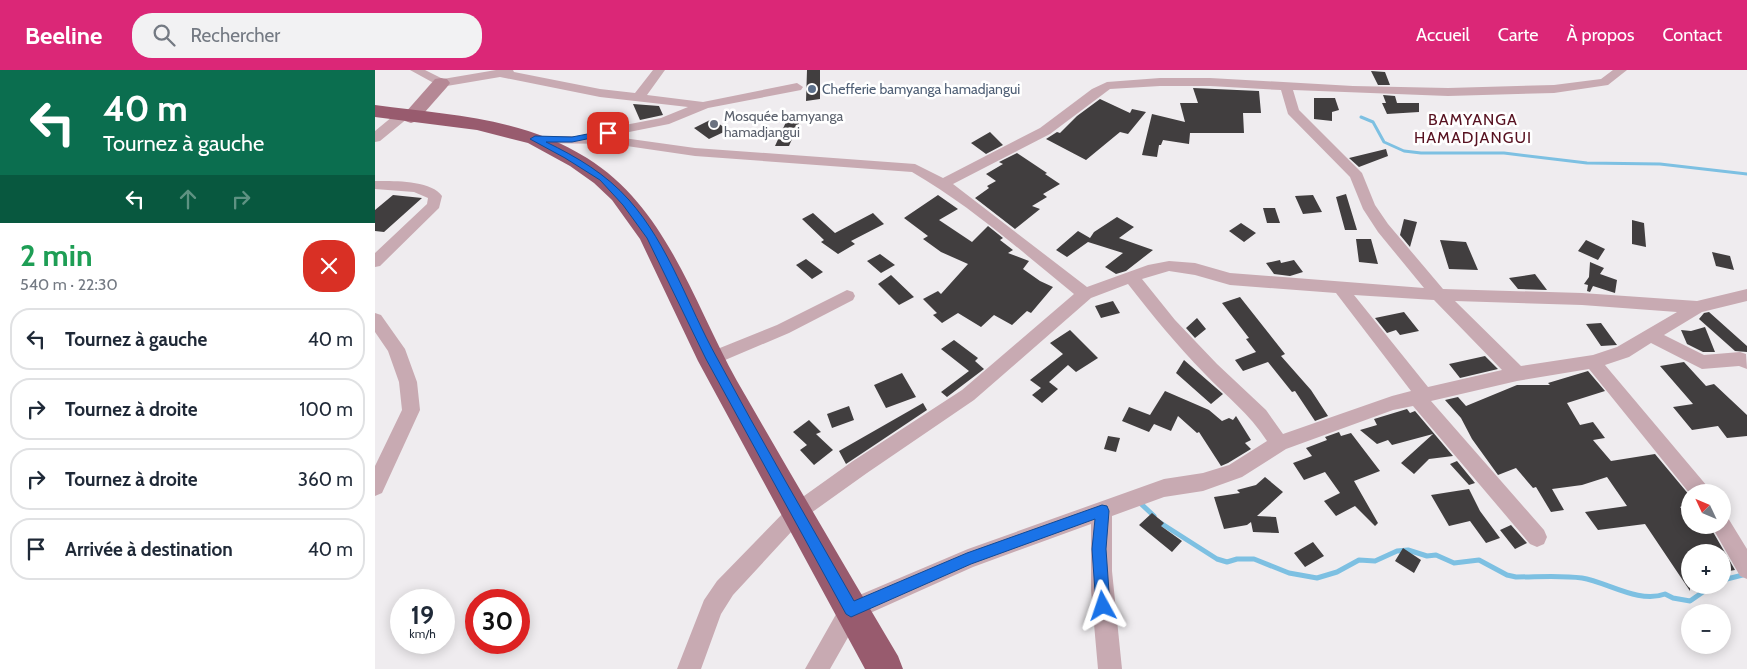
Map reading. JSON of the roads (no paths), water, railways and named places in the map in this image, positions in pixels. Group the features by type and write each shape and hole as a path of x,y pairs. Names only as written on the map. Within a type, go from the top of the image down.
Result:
{"highway":[{"path":"375,111 492,128 535,139 568,156 603,178 626,203 651,237 711,359 885,669"}],"street":[{"path":"415,70 454,78 526,70"},
{"path":"638,98 659,70"},
{"path":"943,184 1045,131 1096,92 1107,86 1159,76 1285,86 1448,92 1554,89 1604,82 1621,70"},
{"path":"498,73 591,92 705,105"},
{"path":"375,138 407,116 454,78"},
{"path":"1285,86 1293,111 1357,176 1363,197 1375,217 1440,296 1517,374"},
{"path":"572,139 657,123 705,105 797,87"},
{"path":"535,139 613,140 695,152 758,158 915,168 943,184 1085,294"},
{"path":"375,185 416,188 428,191 435,196 434,205 375,262"},
{"path":"689,669 712,608 725,588 797,512 860,467 968,395 1085,294 1154,269 1169,266 1195,269 1230,279 1440,296 1582,299 1697,307 1747,295"},
{"path":"1132,278 1169,324 1199,356 1260,414 1279,443"},
{"path":"1341,289 1421,397 1537,537"},
{"path":"711,359 749,345 847,296"},
{"path":"817,669 851,610 967,559 1164,488 1203,482 1235,471 1279,443 1392,403 1517,374 1593,362 1623,352 1697,307"},
{"path":"375,319 396,349 408,382 411,410 375,486"},
{"path":"1651,336 1702,362 1740,359 1747,362"},
{"path":"1593,362 1693,484"},
{"path":"1102,511 1099,549 1101,589 1110,669"},
{"path":"1726,534 1747,569"}],"waterway":[{"path":"1361,117 1373,122 1384,142 1404,151 1421,153 1504,153 1587,163 1660,164 1747,174"},
{"path":"1138,501 1154,516"},
{"path":"1159,522 1217,559 1227,562 1237,559 1254,559 1289,573 1317,578 1337,572 1359,560 1375,561 1397,551 1408,550 1427,556 1436,555 1454,563 1479,560 1507,575 1516,577 1557,576 1582,578 1634,594 1645,596 1665,594 1673,598 1690,601 1700,594"},
{"path":"1731,578 1747,574"}],"place":[{"name":"Chefferie bamyanga hamadjangui","path":"812,89"},
{"name":"Mosquée bamyanga hamadjangui","path":"714,124"}],"district":[{"name":"BAMYANGA HAMADJANGUI","path":"1473,128"}]}
